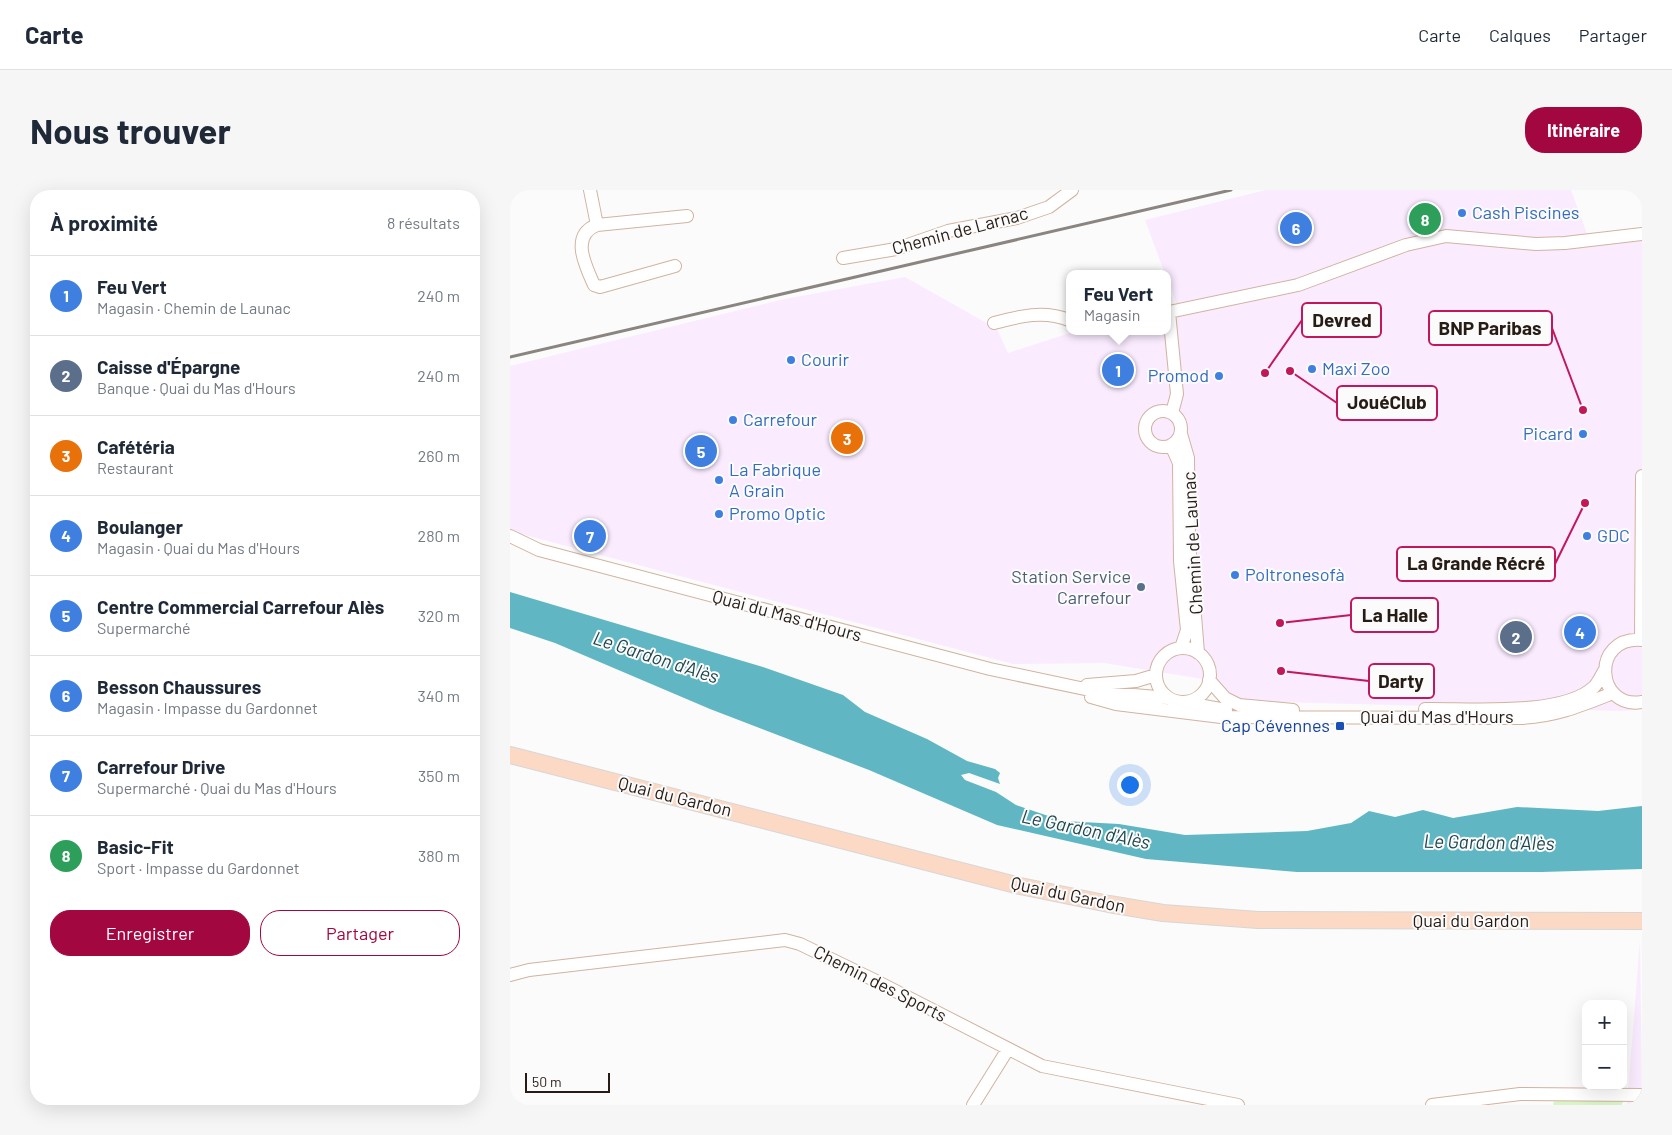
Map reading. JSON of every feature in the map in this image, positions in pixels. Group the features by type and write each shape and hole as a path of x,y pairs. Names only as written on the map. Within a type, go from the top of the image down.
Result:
{"main road":[{"name":"Quai du Gardon","path":"510,755 1012,884 1145,910 1258,920 1642,921"}],"street":[{"path":"590,190 597,225"},
{"name":"Chemin de Larnac","path":"843,258 896,249 948,232 1017,218 1049,207 1072,190"},
{"path":"674,266 600,287 594,285 581,248 583,234 587,229 597,225 687,216"},
{"path":"1171,311 1298,285 1406,245 1446,236 1536,244 1565,243 1642,234"},
{"path":"994,323 1039,314 1060,316 1066,319"},
{"path":"1171,335 1178,394 1172,413"},
{"path":"1166,411 1172,413 1180,422 1181,434 1172,445 1165,447 1156,446 1148,438 1145,427 1154,414 1166,411"},
{"name":"Chemin de Launac","path":"1181,434 1188,458 1189,541 1198,653"},
{"name":"Chemin de Launac","path":"1172,445 1179,463 1180,561 1187,630 1181,648"},
{"path":"1642,476 1642,640"},
{"name":"Quai du Mas d'Hours","path":"510,536 539,550 990,669 1099,692 1168,698"},
{"name":"Quai du Mas d'Hours","path":"1210,680 1225,698 1239,705 1256,707 1311,711 1535,708 1556,705 1577,698 1595,687 1604,671 1610,653 1616,646 1624,642 1642,640"},
{"path":"1181,648 1198,653 1208,665 1210,680 1201,696 1185,702 1168,698 1161,692 1156,675 1161,660 1174,650 1181,648"},
{"path":"1604,671 1605,679 1613,693 1629,702 1642,702"},
{"name":"Quai du Mas d'Hours","path":"1067,686 1136,681 1156,675"},
{"name":"Quai du Mas d'Hours","path":"1067,686 1080,694 1116,704 1221,717 1548,716 1568,712 1613,693"},
{"name":"Quai du Mas d'Hours","path":"1185,702 1258,717"},
{"name":"Chemin des Sports","path":"510,975 529,970 784,940 800,944 874,980 1042,1066 1238,1105"},
{"path":"972,1105 1008,1049"},
{"path":"1432,1105 1520,1094 1642,1095"}],"shaded area":[{"path":"1266,190 1571,190 1590,242 1642,230 1642,709 1624,711 1239,701 1209,680 1104,663 1013,664 510,531 510,366 785,299 905,277 997,329 1008,353 1066,334 1171,335 1171,314 1179,313 1171,287 1171,270 1164,270 1145,220"},
{"path":"1640,940 1642,1105 1627,1105"}],"green space":[{"path":"1623,1100 1622,1105 1553,1105 1554,1101"}],"water":[{"name":"Le Gardon d'Alès","path":"510,592 763,667 843,695 865,712 927,739 967,761 995,769 1000,773 998,778 1000,784 969,773 961,775 965,780 996,792 1016,805 1063,821 1119,824 1185,835 1307,831 1351,823 1369,811 1395,817 1423,810 1453,818 1517,807 1598,811 1642,806 1642,869 1542,872 1297,872 1146,859 997,825 869,770 710,709 555,643 510,628"}],"railway":[{"path":"510,357 1231,190"}],"place":[{"name":"Cash Piscines","path":"1462,213"},
{"name":"Basic-Fit","path":"1425,219"},
{"name":"Besson Chaussures","path":"1296,228"},
{"name":"Courir","path":"791,360"},
{"name":"Maxi Zoo","path":"1312,369"},
{"name":"Feu Vert","path":"1118,370"},
{"name":"JouéClub","path":"1290,371"},
{"name":"Devred","path":"1265,373"},
{"name":"Promod","path":"1219,376"},
{"name":"BNP Paribas","path":"1583,410"},
{"name":"Carrefour","path":"733,420"},
{"name":"Picard","path":"1583,434"},
{"name":"Cafétéria","path":"847,438"},
{"name":"Centre Commercial Carrefour Alès","path":"701,451"},
{"name":"La Fabrique A Grain","path":"719,480"},
{"name":"La Grande Récré","path":"1585,503"},
{"name":"Promo Optic","path":"719,514"},
{"name":"Carrefour Drive","path":"590,536"},
{"name":"GDC","path":"1587,536"},
{"name":"Poltronesofà","path":"1235,575"},
{"name":"Station Service Carrefour","path":"1141,587"},
{"name":"La Halle","path":"1280,623"},
{"name":"Boulanger","path":"1580,632"},
{"name":"Caisse d'Épargne","path":"1516,637"},
{"name":"Darty","path":"1281,671"},
{"name":"Cap Cévennes","path":"1340,726"}]}
